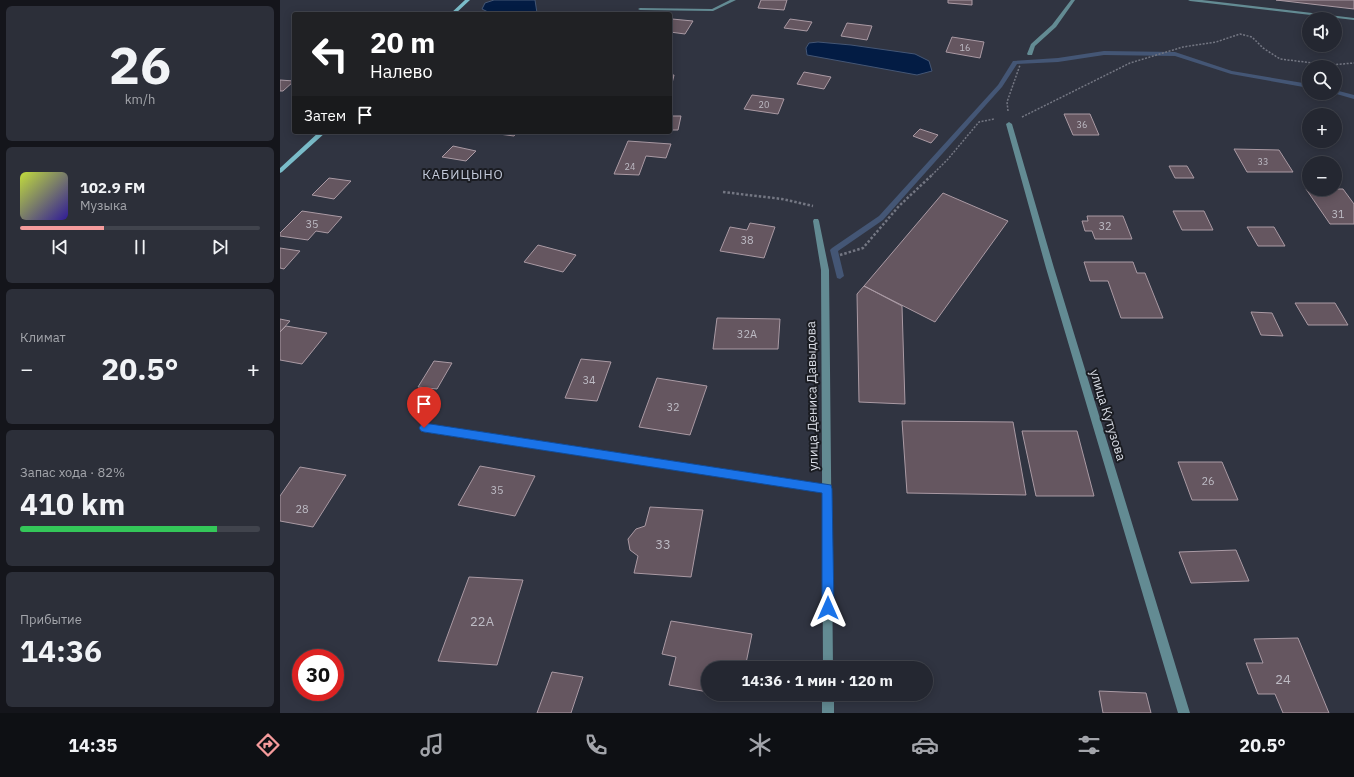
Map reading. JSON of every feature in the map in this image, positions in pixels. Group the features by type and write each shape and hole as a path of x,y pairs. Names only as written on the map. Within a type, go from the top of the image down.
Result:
{"street":[{"path":"454,12 468,0"},
{"path":"640,9 713,10 734,0"},
{"path":"1030,54 1033,45 1054,26 1073,0"},
{"path":"1190,0 1354,18"},
{"name":"улица Кутузова","path":"1009,124 1050,268 1184,713"},
{"path":"280,170 321,134"},
{"name":"улица Дениса Давыдова","path":"816,221 825,270 828,661"},
{"path":"424,428 827,489"},
{"path":"828,701 828,713"}],"path":[{"path":"1009,124 1130,63 1183,46 1216,42 1240,34 1252,37 1263,48 1280,59 1330,65 1354,63"},
{"path":"1009,124 1007,102 1020,65"},
{"path":"823,258 863,248 899,206 948,159 979,122 997,118 1009,124"},
{"path":"723,192 782,199 813,205 816,221"}],"water":[{"path":"494,0 535,0 537,12 488,12 482,9 485,3"},
{"path":"818,42 915,54 929,61 932,71 917,75 807,55 806,48 809,43"}],"building":[{"path":"761,0 787,0 784,10 758,8"},
{"path":"948,0 972,0 972,5 948,3"},
{"path":"1276,0 1354,0 1354,9"},
{"path":"672,19 693,21 685,34 672,32"},
{"path":"790,19 812,22 807,31 784,28"},
{"path":"847,23 872,26 867,40 841,36"},
{"path":"952,37 984,42 980,58 946,52"},
{"path":"804,72 831,77 824,89 797,84"},
{"path":"280,80 292,81 292,83 283,91 280,91"},
{"path":"752,95 784,99 778,114 744,109"},
{"path":"1064,114 1090,114 1099,135 1073,135"},
{"path":"672,116 681,116 678,130 672,130"},
{"path":"920,129 938,135 931,143 913,136"},
{"path":"499,134 516,134 514,136"},
{"path":"628,141 671,144 666,158 646,156 639,175 614,174"},
{"path":"453,146 476,151 466,161 442,157"},
{"path":"1234,149 1279,150 1293,172 1247,172"},
{"path":"1169,166 1187,166 1194,178 1175,178"},
{"path":"329,178 351,181 334,199 312,195"},
{"path":"1343,189 1354,204 1354,224 1330,224 1311,196 1342,196"},
{"path":"943,193 1008,221 935,322 864,286"},
{"path":"302,211 342,217 328,233 316,231 308,240 280,236 280,233"},
{"path":"1173,211 1204,211 1213,230 1182,230"},
{"path":"1087,216 1123,216 1132,239 1095,239 1092,231 1085,231 1082,221 1088,221"},
{"path":"750,223 775,227 764,258 720,251 730,227 747,230"},
{"path":"1247,227 1274,227 1285,246 1258,246"},
{"path":"538,245 576,255 563,272 524,262"},
{"path":"280,248 300,251 284,269 280,268"},
{"path":"1084,262 1133,262 1137,273 1145,273 1163,318 1121,318 1108,281 1090,281"},
{"path":"864,286 902,306 905,404 859,402 857,294"},
{"path":"1295,303 1335,303 1348,325 1308,325"},
{"path":"1251,312 1272,313 1283,336 1261,335"},
{"path":"717,318 780,319 778,349 713,349"},
{"path":"280,319 290,321 280,332"},
{"path":"286,326 327,333 302,364 280,360 280,332"},
{"path":"581,359 611,362 597,401 565,398"},
{"path":"434,361 452,363 437,389 418,387"},
{"path":"657,378 707,386 690,435 639,427"},
{"path":"902,421 1013,422 1026,495 907,493"},
{"path":"1022,431 1077,431 1094,496 1036,496"},
{"path":"1178,462 1222,462 1238,500 1192,500"},
{"path":"480,466 535,476 515,516 458,505"},
{"path":"300,467 346,475 313,527 280,521 280,496"},
{"path":"650,507 703,510 691,577 634,573 638,556 630,550 628,539 636,529 645,526"},
{"path":"1236,550 1249,581 1191,583 1179,552"},
{"path":"469,577 523,580 497,665 438,661"},
{"path":"671,621 752,634 746,661 701,661 701,691 669,685 676,657 662,654"},
{"path":"1298,638 1329,713 1283,713 1275,694 1258,694 1246,663 1263,663 1254,639"},
{"path":"552,672 583,677 571,713 537,713"},
{"path":"1099,691 1146,693 1151,713 1103,713"}],"waterway":[{"path":"840,276 834,250 881,218 1000,86 1015,62 1058,60 1104,53 1175,54 1231,72 1302,85"},
{"path":"1342,94 1354,97"}],"district":[{"name":"КАБИЦЫНО","path":"463,174"}],"route":[{"path":"424,428 827,489 828,608"}]}
